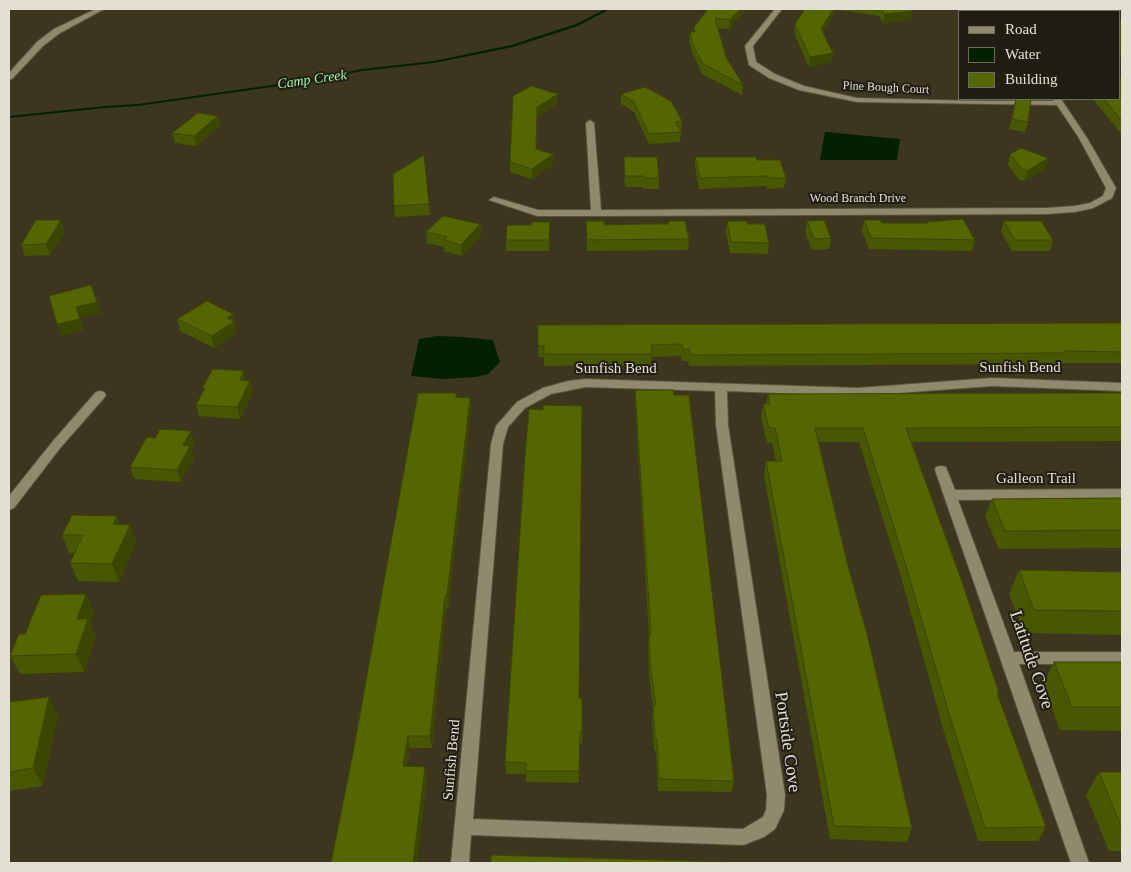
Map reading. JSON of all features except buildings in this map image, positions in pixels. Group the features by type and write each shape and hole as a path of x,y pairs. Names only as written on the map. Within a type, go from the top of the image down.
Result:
{"street":[{"path":"9,77 40,44 57,31 101,9"},
{"name":"Pine Bough Court","path":"779,9 758,32 749,46 752,63 772,76 802,88 858,100 977,103 1059,101"},
{"name":"Wood Branch Drive","path":"494,200 537,213 1046,211 1075,209 1093,205 1107,198 1110,188 1083,138 1059,101"},
{"path":"590,123 596,213"},
{"name":"Sunfish Bend","path":"460,863 496,444 502,426 513,412 530,399 547,391 568,385 594,383 858,392 992,382 1122,387"},
{"name":"Portside Cove","path":"463,828 743,837 758,832 769,823 775,810 776,795 722,425 721,388"},
{"path":"9,506 100,395"},
{"name":"Latitude Cove","path":"941,470 1010,658 1080,863"},
{"name":"Galleon Trail","path":"950,496 1122,494"},
{"path":"1010,658 1122,658"}],"water":[{"path":"825,132 900,139 897,160 820,160"},
{"path":"437,336 493,340 500,362 488,374 476,377 443,379 411,376 419,339"}],"waterway":[{"name":"Camp Creek","path":"9,117 138,105 321,79 362,70 434,62 512,46 577,25 608,9"}]}
